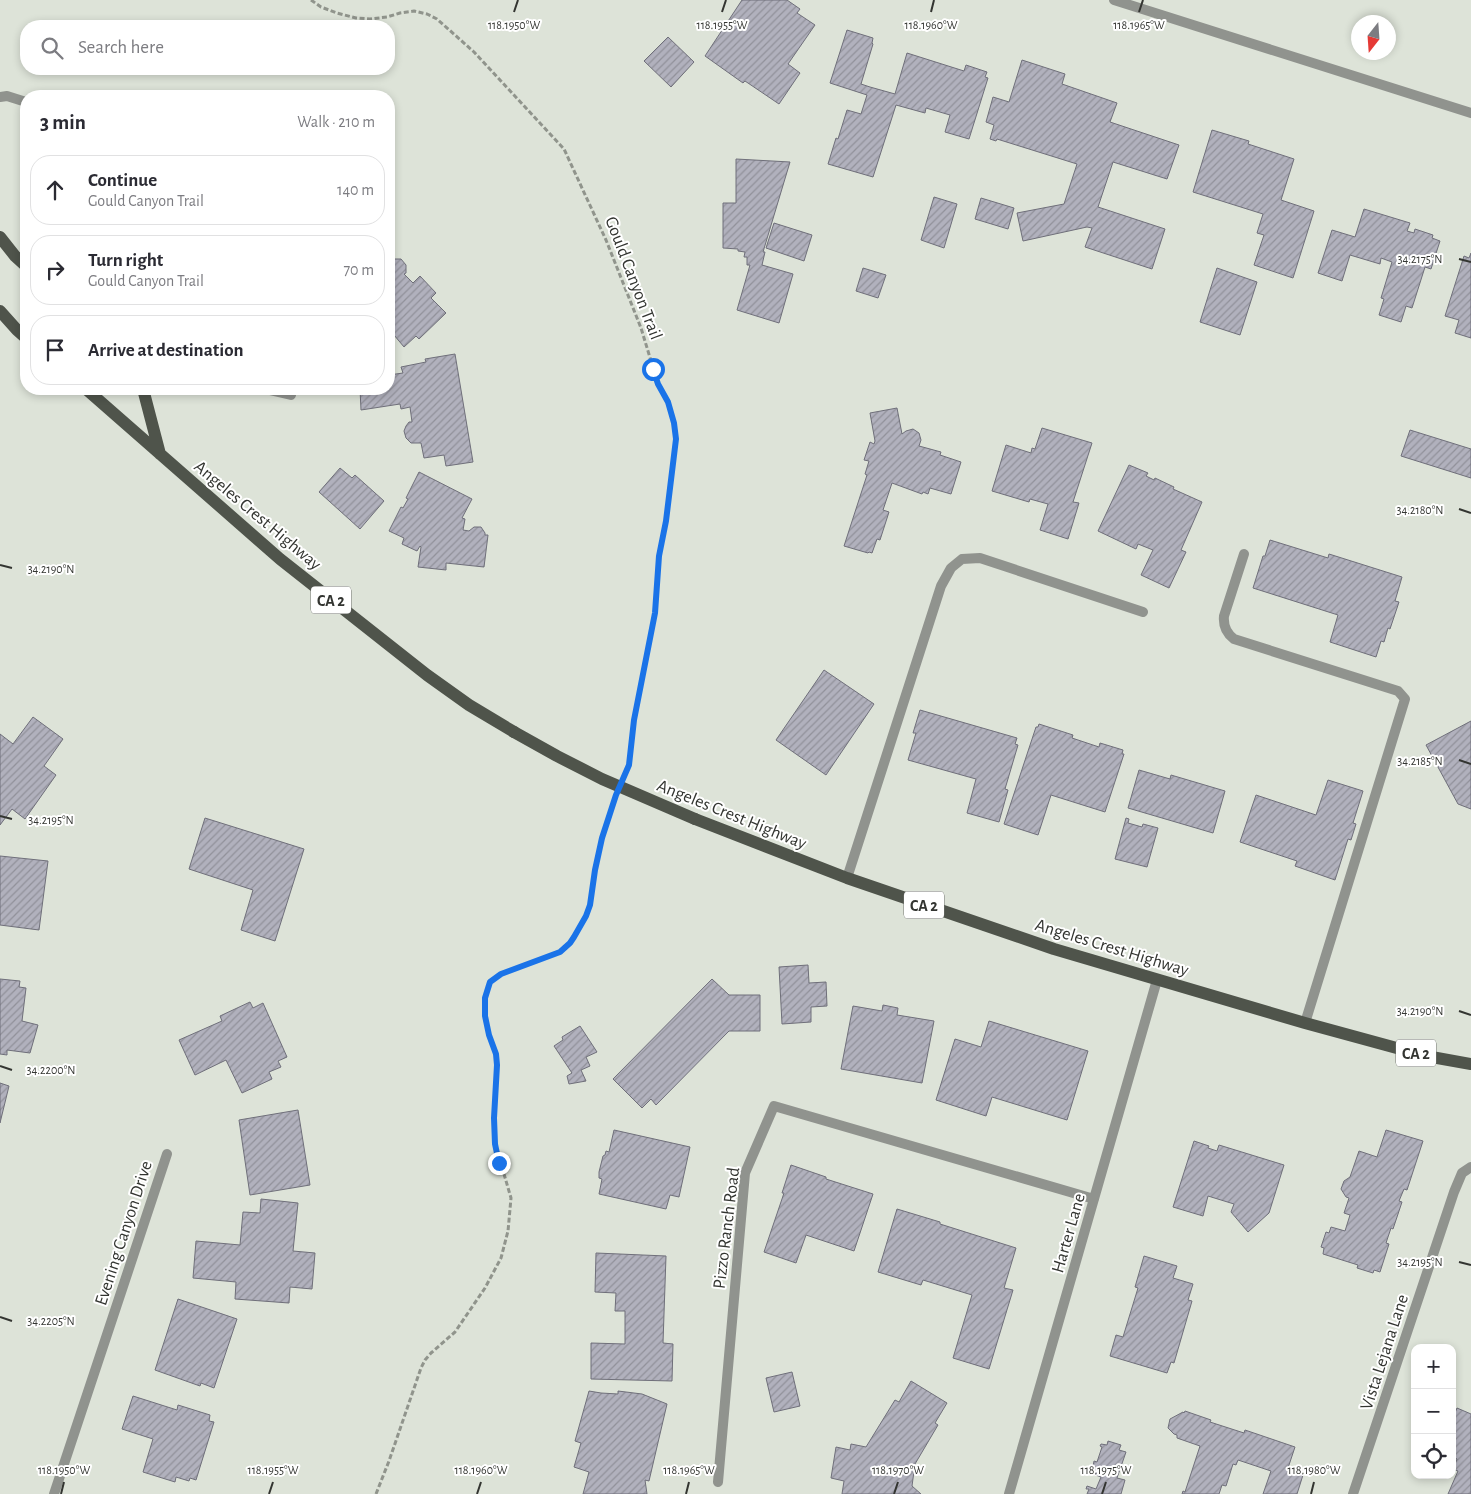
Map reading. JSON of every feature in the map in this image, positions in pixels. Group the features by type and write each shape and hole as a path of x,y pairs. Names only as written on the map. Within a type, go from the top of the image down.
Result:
{"main road":[{"path":"0,237 20,261"},
{"path":"0,311 20,333"},
{"name":"Angeles Crest Highway","path":"93,395 280,559 412,663 469,705 557,756 602,779 694,819 847,878 1054,949 1306,1023 1426,1056 1471,1064"},
{"path":"145,395 160,454"}],"street":[{"path":"1114,0 1471,113"},
{"path":"0,97 7,96 20,100"},
{"path":"1244,554 1224,616 1223,623 1228,634 1234,639 1398,691 1405,700 1306,1023"},
{"path":"847,878 941,586 951,568 962,559 980,558 1144,612"},
{"name":"Harter Lane","path":"1009,1494 1157,980"},
{"name":"Pizzo Ranch Road","path":"718,1482 745,1173 774,1106 1094,1199"},
{"name":"Evening Canyon Drive","path":"54,1494 167,1154"},
{"name":"Vista Lejana Lane","path":"1353,1494 1454,1192 1462,1173 1471,1167"}],"path":[{"name":"Gould Canyon Trail","path":"311,0 321,7 356,18 370,19 414,11 437,19 474,52 564,150 606,240 640,328 658,384 668,402 676,439 669,504 659,556 655,613 626,772"},
{"path":"376,1494 425,1360 455,1332 486,1288 501,1258 508,1231 511,1198 499,1163 495,1144 496,1054 485,1016 485,998 490,982 501,974 560,952 570,943 590,905 602,838 613,804"}],"building":[{"path":"742,0 787,0 800,9 797,13 815,25 788,64 800,73 779,104 745,81 743,83 705,56"},
{"path":"847,30 873,38 873,44 861,84 870,87 895,94 907,53 964,71 966,65 987,72 985,77 988,78 969,139 945,132 950,115 926,108 925,113 896,105 873,177 828,164 847,110 861,114 867,95 830,83"},
{"path":"668,37 694,62 671,87 644,61"},
{"path":"1022,60 1065,74 1062,84 1117,103 1110,122 1179,145 1167,179 1113,162 1098,207 1165,229 1152,269 1085,247 1092,228 1087,227 1023,241 1017,213 1064,204 1077,164 997,139 996,141 990,139 994,125 986,122 993,97 1009,102"},
{"path":"1212,130 1249,141 1248,144 1294,159 1281,200 1314,211 1293,278 1254,265 1264,235 1257,233 1263,214 1193,192"},
{"path":"736,159 790,162 763,252 765,252 762,265 793,274 779,323 737,310 750,265 747,265 747,257 744,257 745,252 738,251 738,249 723,248 723,203 736,203"},
{"path":"934,197 957,204 944,248 921,240"},
{"path":"981,198 1014,208 1008,229 975,219"},
{"path":"1364,209 1410,223 1407,231 1414,233 1415,229 1433,235 1432,238 1440,241 1431,269 1425,267 1412,308 1406,306 1401,322 1379,315 1384,299 1381,298 1392,262 1381,258 1380,264 1350,255 1342,281 1318,273 1332,230 1355,237"},
{"path":"774,223 812,235 804,261 766,248"},
{"path":"1471,253 1471,338 1455,333 1459,320 1445,316 1464,256 1469,258"},
{"path":"395,259 401,259 406,265 406,273 404,274 413,283 420,276 436,293 431,298 446,313 419,339 416,336 404,347 395,336"},
{"path":"863,268 886,275 878,298 856,291"},
{"path":"1217,268 1257,282 1240,335 1200,322"},
{"path":"455,354 473,462 446,466 444,455 424,458 421,443 411,443 406,438 404,431 409,422 412,422 410,407 401,409 400,404 361,410 360,395 395,395 395,374 403,373 401,367 426,362 425,359"},
{"path":"897,408 902,434 913,429 919,433 921,440 919,446 941,452 940,455 961,462 951,494 930,488 928,494 923,492 922,494 892,483 883,510 889,512 880,540 877,539 872,553 868,553 844,546 867,475 865,474 869,461 864,460 870,442 874,444 875,441 870,413"},
{"path":"1042,428 1092,443 1073,502 1079,503 1068,539 1040,530 1048,504 1030,499 1029,502 992,491 1006,445 1031,453 1032,448 1035,449"},
{"path":"1410,430 1471,449 1471,478 1401,456"},
{"path":"1129,465 1148,473 1146,476 1154,480 1155,478 1174,487 1173,489 1202,502 1181,550 1186,552 1169,588 1141,575 1153,550 1138,544 1136,549 1098,531"},
{"path":"340,468 352,478 355,475 384,501 360,529 319,492"},
{"path":"419,472 472,499 462,518 465,519 463,530 469,531 474,527 481,527 485,535 488,535 484,567 446,563 446,570 418,567 421,547 417,551 402,544 404,538 389,531 401,507 403,508 408,499 406,498"},
{"path":"1270,540 1328,558 1329,554 1402,577 1395,601 1399,602 1390,629 1388,628 1384,642 1381,641 1376,657 1330,642 1338,615 1253,588"},
{"path":"824,670 874,704 826,775 776,740"},
{"path":"920,710 1017,738 1015,744 1018,745 1005,789 1008,790 999,822 967,813 976,779 908,760"},
{"path":"33,717 63,739 44,766 56,775 25,819 12,809 0,825 0,734 13,744"},
{"path":"1471,721 1471,809 1458,804 1426,745"},
{"path":"1039,724 1073,735 1072,738 1099,747 1100,743 1123,750 1122,754 1124,754 1105,812 1051,795 1038,835 1004,824 1036,727"},
{"path":"1139,770 1170,779 1171,775 1225,791 1213,833 1128,808"},
{"path":"1328,780 1363,791 1353,823 1356,824 1351,840 1348,839 1335,880 1295,866 1297,861 1240,842 1256,795 1316,815"},
{"path":"205,818 304,849 275,941 241,930 253,890 189,869"},
{"path":"1126,818 1129,819 1128,823 1142,827 1143,824 1158,828 1147,867 1115,859"},
{"path":"0,856 48,861 39,930 0,925"},
{"path":"808,965 809,983 826,982 827,1006 811,1007 811,1022 782,1024 779,967"},
{"path":"0,979 20,981 19,987 26,988 22,1021 38,1025 30,1053 7,1050 7,1055 0,1054"},
{"path":"712,979 729,995 760,995 760,1031 729,1031 656,1105 651,1099 642,1108 613,1079"},
{"path":"250,1002 253,1008 263,1003 287,1057 278,1061 281,1067 269,1072 272,1079 242,1093 226,1060 195,1075 179,1040 222,1021 220,1016"},
{"path":"883,1005 898,1008 897,1015 934,1021 922,1083 841,1069 853,1006 882,1011"},
{"path":"989,1021 1088,1051 1067,1120 992,1097 986,1116 936,1100 955,1039 981,1047"},
{"path":"580,1026 597,1052 586,1057 590,1066 581,1070 586,1081 569,1084 567,1076 572,1073 554,1046 563,1040 562,1037"},
{"path":"0,1083 9,1086 0,1123"},
{"path":"298,1110 310,1185 250,1195 239,1120"},
{"path":"614,1130 690,1147 679,1197 670,1195 666,1209 599,1194 602,1179 599,1178 599,1172 603,1156 606,1151 609,1152"},
{"path":"1386,1130 1423,1141 1407,1190 1404,1189 1399,1201 1402,1202 1386,1243 1389,1244 1380,1272 1374,1270 1373,1273 1357,1268 1358,1265 1323,1254 1324,1248 1321,1247 1326,1232 1329,1233 1331,1227 1345,1231 1350,1215 1344,1213 1349,1198 1346,1197 1341,1189 1344,1181 1350,1177 1359,1151 1377,1157"},
{"path":"1194,1141 1217,1151 1219,1145 1284,1165 1269,1213 1248,1232 1231,1212 1234,1204 1208,1196 1203,1216 1173,1207"},
{"path":"791,1165 826,1177 826,1179 873,1194 854,1251 806,1235 796,1263 764,1252 784,1193 782,1193"},
{"path":"261,1199 298,1203 293,1251 315,1253 312,1289 290,1287 289,1303 235,1299 236,1282 193,1278 196,1241 240,1245 243,1212 260,1213"},
{"path":"897,1209 1016,1248 1004,1288 1013,1290 989,1369 953,1358 972,1295 923,1280 921,1285 878,1272"},
{"path":"596,1253 666,1256 663,1343 673,1344 672,1381 591,1379 591,1343 625,1344 625,1311 615,1311 616,1293 595,1292"},
{"path":"1144,1256 1177,1266 1173,1278 1193,1284 1188,1300 1192,1301 1174,1363 1171,1362 1167,1373 1110,1356 1116,1335 1123,1337 1138,1288 1135,1287"},
{"path":"178,1299 237,1319 214,1388 201,1383 200,1386 155,1370"},
{"path":"792,1372 800,1406 774,1412 766,1378"},
{"path":"911,1381 947,1403 935,1423 938,1425 915,1464 912,1486 921,1494 842,1494 844,1481 831,1478 836,1447 850,1450 851,1444 866,1447 895,1400 899,1402"},
{"path":"589,1391 618,1394 618,1391 642,1394 667,1404 649,1481 645,1480 647,1494 583,1494 589,1472 574,1467 581,1443 575,1441"},
{"path":"133,1396 177,1410 178,1405 210,1415 209,1421 214,1422 196,1480 190,1478 189,1481 176,1477 175,1482 143,1472 153,1439 122,1429"},
{"path":"1457,1408 1471,1414 1471,1494 1448,1494 1458,1471 1456,1470"},
{"path":"1185,1411 1211,1420 1210,1422 1244,1433 1245,1430 1295,1447 1287,1471 1303,1475 1297,1494 1263,1494 1271,1471 1238,1460 1236,1465 1233,1464 1226,1486 1222,1485 1219,1494 1182,1494 1183,1491 1185,1492 1200,1446 1177,1438 1177,1435 1168,1428 1170,1419"},
{"path":"1108,1441 1121,1445 1119,1450 1126,1452 1117,1478 1125,1480 1121,1494 1087,1494 1089,1489 1086,1489 1087,1486 1096,1489 1101,1477 1093,1474 1096,1467 1093,1466 1094,1461 1097,1462 1102,1447 1100,1446 1101,1444 1107,1445"}],"route":[{"path":"499,1163 495,1144 494,1118 496,1054 485,1016 485,998 490,982 501,974 560,952 574,937 590,905 602,838 616,795 629,765 634,720 655,613 659,556 671,487 676,439 668,402 658,384 653,369"}]}
